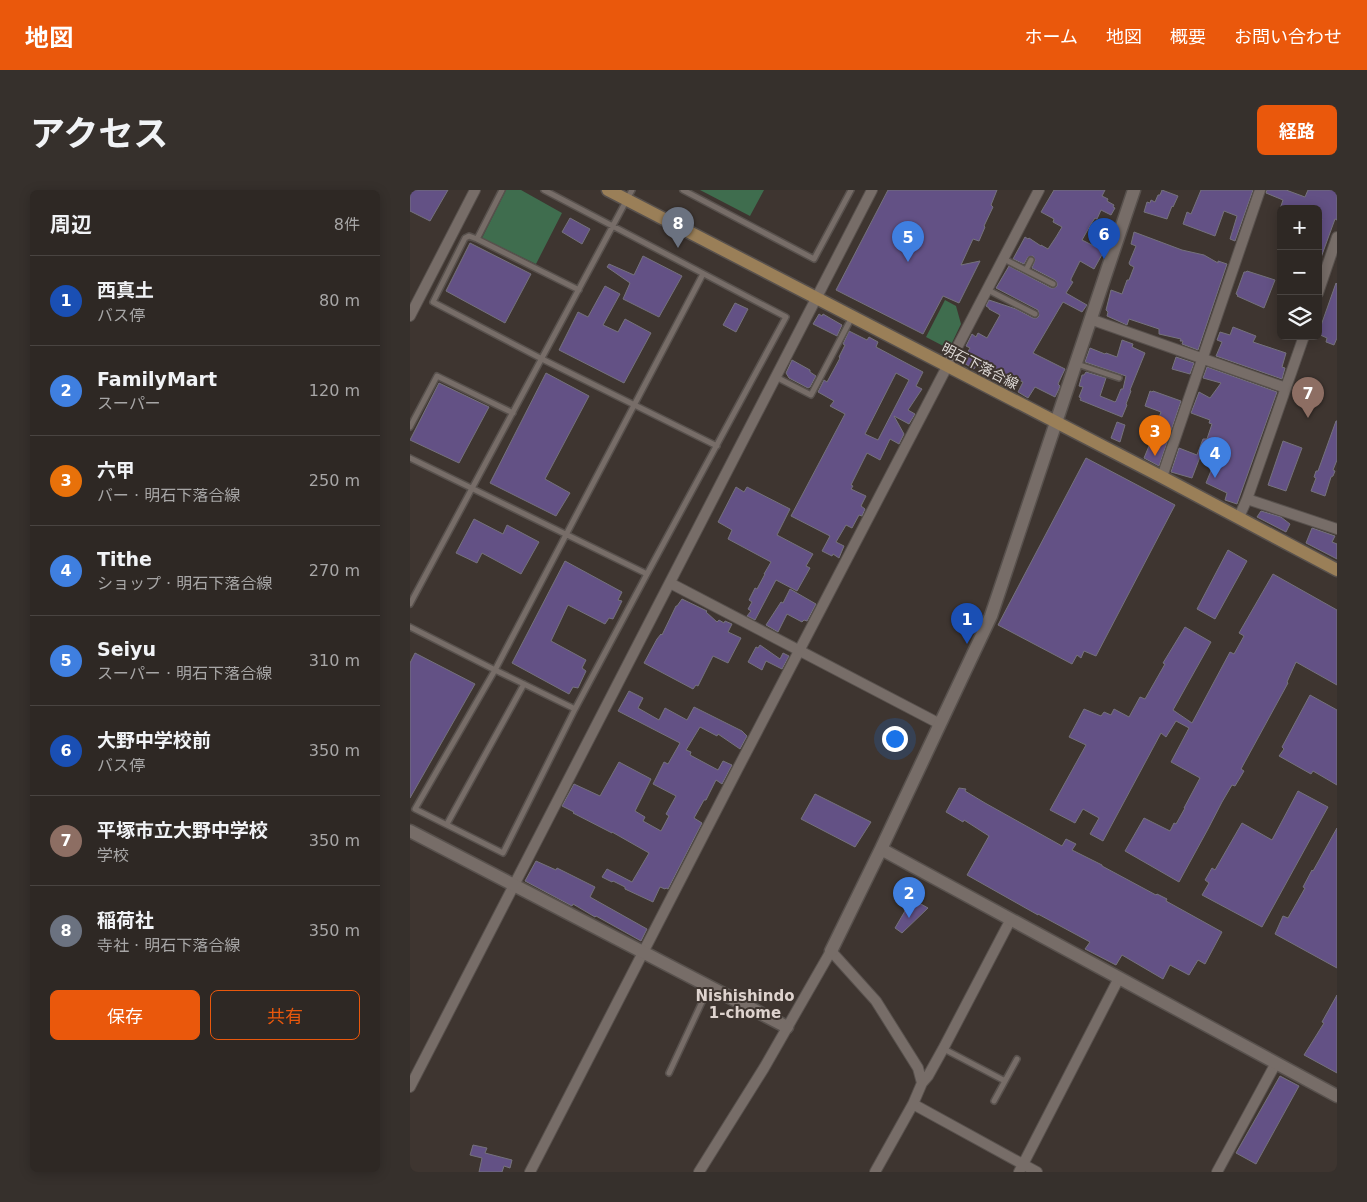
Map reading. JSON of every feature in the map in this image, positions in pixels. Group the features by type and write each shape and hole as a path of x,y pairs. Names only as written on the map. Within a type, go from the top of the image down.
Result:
{"main road":[{"name":"明石下落合線","path":"608,190 629,195 816,298 1337,570"}],"street":[{"path":"410,316 475,190"},
{"path":"410,1087 872,190"},
{"path":"530,1172 732,779 1039,190"},
{"path":"699,1172 764,1068 831,951 990,616 1134,190"},
{"path":"1162,477 1260,190"},
{"path":"1322,281 1337,238"},
{"path":"1090,319 1286,388"},
{"path":"1238,517 1247,499 1303,340"},
{"path":"1247,499 1337,529"},
{"path":"670,583 940,724"},
{"path":"410,831 787,1027"},
{"path":"881,849 1337,1096"},
{"path":"875,1172 1011,919"},
{"path":"831,951 876,1001 918,1068 922,1083"},
{"path":"1022,1168 1119,978"},
{"path":"1217,1172 1276,1063"},
{"path":"913,1104 1022,1168 1037,1172"}],"lane":[{"path":"476,240 502,190"},
{"path":"544,190 613,226 786,318 575,709 503,852 412,807 495,670 703,274"},
{"path":"683,190 814,260 851,190"},
{"path":"410,604 629,195"},
{"path":"579,290 469,236 465,238 433,302 717,446"},
{"path":"1004,259 1053,284"},
{"path":"1026,270 1031,260"},
{"path":"988,290 1035,314"},
{"path":"776,377 811,395 852,317"},
{"path":"1076,363 1120,378"},
{"path":"410,427 437,376 513,412"},
{"path":"410,458 647,574"},
{"path":"410,627 575,709"},
{"path":"447,824 524,684"},
{"path":"669,1072 709,986"},
{"path":"943,1048 1005,1081"},
{"path":"994,1101 1017,1059"}],"green space":[{"path":"506,190 521,190 562,213 536,264 482,238"},
{"path":"700,190 764,190 750,216"},
{"path":"945,300 956,306 961,324 949,349 926,337"}],"building":[{"path":"410,190 448,190 430,221 410,211"},
{"path":"888,190 997,190 991,205 993,207 979,241 973,239 961,265 980,261 959,303 943,296 923,334 836,290"},
{"path":"1054,190 1105,190 1102,196 1108,199 1107,201 1114,205 1113,207 1115,208 1111,215 1101,210 1097,219 1095,218 1091,224 1082,240 1104,251 1094,269 1080,261 1071,279 1073,282 1066,293 1087,305 1082,312 1063,302 1033,353 1065,369 1058,384 1060,386 1059,389 1055,397 1035,387 1028,398 1018,392 1023,382 1008,375 1004,381 976,366 974,369 962,362 970,348 966,346 972,334 976,337 978,333 987,338 1000,315 986,306 989,300 1016,309 1033,318 1039,316 1038,310 996,288 1009,266 1051,288 1057,286 1055,280 1032,268 1035,260 1033,256 1028,257 1024,264 1013,259 1025,237 1048,249 1062,227 1053,222 1054,219 1041,212"},
{"path":"1162,190 1178,196 1167,219 1144,212 1147,202 1150,203 1151,200 1155,202"},
{"path":"1201,190 1253,190 1235,241 1230,239 1237,216 1224,211 1215,236 1183,224 1187,212 1191,214"},
{"path":"1267,190 1286,190 1305,197 1308,190 1337,190 1337,220 1335,219 1322,255 1322,205 1281,205 1283,200 1266,193"},
{"path":"570,218 590,229 582,244 562,232"},
{"path":"1134,232 1182,250 1204,255 1218,263 1218,261 1227,264 1198,350 1182,344 1183,341 1180,341 1181,339 1159,334 1159,329 1129,319 1127,325 1107,316 1108,312 1106,310 1111,290 1122,294 1134,267 1129,263 1136,246 1131,244"},
{"path":"470,243 531,274 505,323 446,291"},
{"path":"643,256 682,276 659,317 623,299 630,283 607,267 609,264 634,275"},
{"path":"1247,271 1275,280 1264,308 1236,294 1244,272"},
{"path":"1336,283 1337,338 1334,345 1326,342 1327,338 1322,336 1322,323"},
{"path":"605,286 620,294 603,325 618,332 625,319 651,333 624,383 559,350 578,312 588,317"},
{"path":"735,303 748,309 736,332 723,325"},
{"path":"819,314 822,316 823,314 842,325 837,336 813,324"},
{"path":"1233,327 1256,336 1253,342 1286,353 1282,367 1285,368 1282,379 1216,356 1222,342 1217,340 1220,332 1230,335"},
{"path":"849,331 867,340 869,337 878,342 876,347 923,372 916,386 922,389 908,410 915,414 909,424 894,416 904,434 899,444 890,439 880,460 867,453 851,485 853,486 851,489 866,496 861,506 865,509 862,516 859,515 852,528 846,525 836,542 844,546 839,558 822,551 830,536 791,516 845,414 830,406 834,401 818,392 824,380 827,382 840,358 845,345 843,344","holes":["896,373 909,380 878,440 865,434"]},
{"path":"1122,340 1133,344 1132,347 1145,353 1130,390 1122,417 1080,400 1081,398 1079,397 1083,387 1079,386 1082,375 1086,372 1106,378 1100,396 1116,401 1121,389 1123,389 1126,376 1085,362 1090,348 1117,357"},
{"path":"1176,357 1194,363 1190,374 1172,369"},
{"path":"792,360 810,370 816,376 810,387 808,388 789,378 786,373"},
{"path":"1207,367 1277,392 1237,504 1225,500 1227,493 1206,483 1215,461 1200,457 1192,478 1171,472 1179,448 1197,455 1203,439 1207,439 1212,424 1209,423 1210,420 1191,413 1199,392 1210,398 1221,383 1203,378"},
{"path":"546,373 589,396 545,479 570,493 556,516 490,483"},
{"path":"439,383 489,407 459,463 410,440"},
{"path":"1150,391 1181,401 1159,466 1144,458 1161,412 1145,406"},
{"path":"1336,421 1337,460 1333,470 1335,471 1325,496 1311,491 1316,478 1314,477 1316,471 1318,471"},
{"path":"1117,422 1125,425 1120,442 1111,438"},
{"path":"1283,441 1302,448 1286,491 1268,485"},
{"path":"1086,458 1175,505 1096,656 1084,651 1081,658 1077,655 1072,664 998,625"},
{"path":"736,487 744,492 747,487 790,509 777,535 813,554 806,566 810,568 797,591 776,580 755,620 747,616 751,611 748,609 752,602 749,600 771,562 728,539 732,530 718,522"},
{"path":"1261,511 1281,517 1290,524 1286,532 1257,517"},
{"path":"474,519 503,534 507,525 539,542 521,574 482,553 477,563 456,553"},
{"path":"1312,528 1335,536 1332,542 1337,544 1337,559 1306,543"},
{"path":"1228,550 1247,561 1215,619 1197,609"},
{"path":"565,561 622,592 618,600 622,601 613,619 609,618 605,624 568,605 551,641 586,660 582,668 586,671 578,688 573,687 569,694 512,663"},
{"path":"1273,574 1337,610 1337,685 1296,662 1288,683 1241,769 1244,771 1235,786 1232,785 1222,802 1179,882 1125,851 1144,818 1170,831 1185,808 1200,778 1171,762 1189,728 1176,721 1166,737 1161,733 1103,841 1090,834 1099,818 1083,809 1075,823 1050,810 1086,745 1069,737 1084,709 1101,716 1104,712 1111,715 1114,709 1129,717 1140,697 1145,699 1165,664 1163,663 1185,627 1211,642 1173,710 1192,723 1230,652 1234,654 1244,636 1239,633"},
{"path":"790,589 816,604 807,621 804,620 802,622 787,614 778,632 766,625 781,602 783,603"},
{"path":"682,599 707,611 717,622 719,620 732,624 728,632 741,638 728,663 713,656 698,686 696,685 693,689 644,663 657,639 662,635 676,606"},
{"path":"760,645 780,659 783,653 789,656 782,669 766,661 762,670 748,662 756,647 758,648"},
{"path":"415,653 475,684 410,798 410,663"},
{"path":"629,691 643,698 638,708 659,720 665,708 687,720 694,707 742,731 747,736 740,749 718,734 717,736 700,727 686,750 691,752 690,755 718,770 723,761 732,765 722,784 716,780 706,800 704,800 694,818 702,823 668,889 660,887 653,902 602,877 607,869 632,882 649,853 562,806 574,784 600,796 619,762 651,779 635,811 645,817 643,821 661,831 669,816 666,814 676,796 653,784 664,762 668,764 680,743 618,711"},
{"path":"1310,695 1337,710 1337,785 1313,771 1311,774 1279,756"},
{"path":"959,788 966,789 965,791 985,803 1062,846 1066,839 1076,844 1072,850 1167,899 1166,901 1222,932 1205,964 1198,960 1189,975 1170,965 1163,979 1122,955 1116,965 1085,949 1090,942 967,875 989,836 964,820 963,822 946,812"},
{"path":"1298,791 1328,807 1262,927 1202,895 1209,883 1205,880 1212,868 1215,870 1242,823 1272,840"},
{"path":"815,794 871,822 855,847 801,819"},
{"path":"1337,828 1337,968 1275,934 1283,916 1288,918 1305,888 1303,887 1312,870"},
{"path":"536,861 556,870 557,868 595,887 590,897 647,929 641,941 573,904 572,906 525,881"},
{"path":"912,899 928,908 902,933 895,928"},
{"path":"1337,995 1337,1073 1304,1055 1324,1023 1322,1022"},
{"path":"1280,1076 1299,1086 1256,1164 1236,1153"},
{"path":"473,1145 487,1148 485,1153 512,1160 510,1168 504,1166 502,1172 479,1172 482,1158 470,1155"}],"place":[{"name":"稲荷社","path":"678,248"},
{"name":"大野中学校前","path":"1104,259"},
{"name":"Seiyu","path":"908,262"},
{"name":"平塚市立大野中学校","path":"1308,418"},
{"name":"六甲","path":"1155,456"},
{"name":"Tithe","path":"1215,478"},
{"name":"西真土","path":"967,644"},
{"name":"FamilyMart","path":"909,918"}],"district":[{"name":"Nishishindo 1-chome","path":"745,1004"}]}
